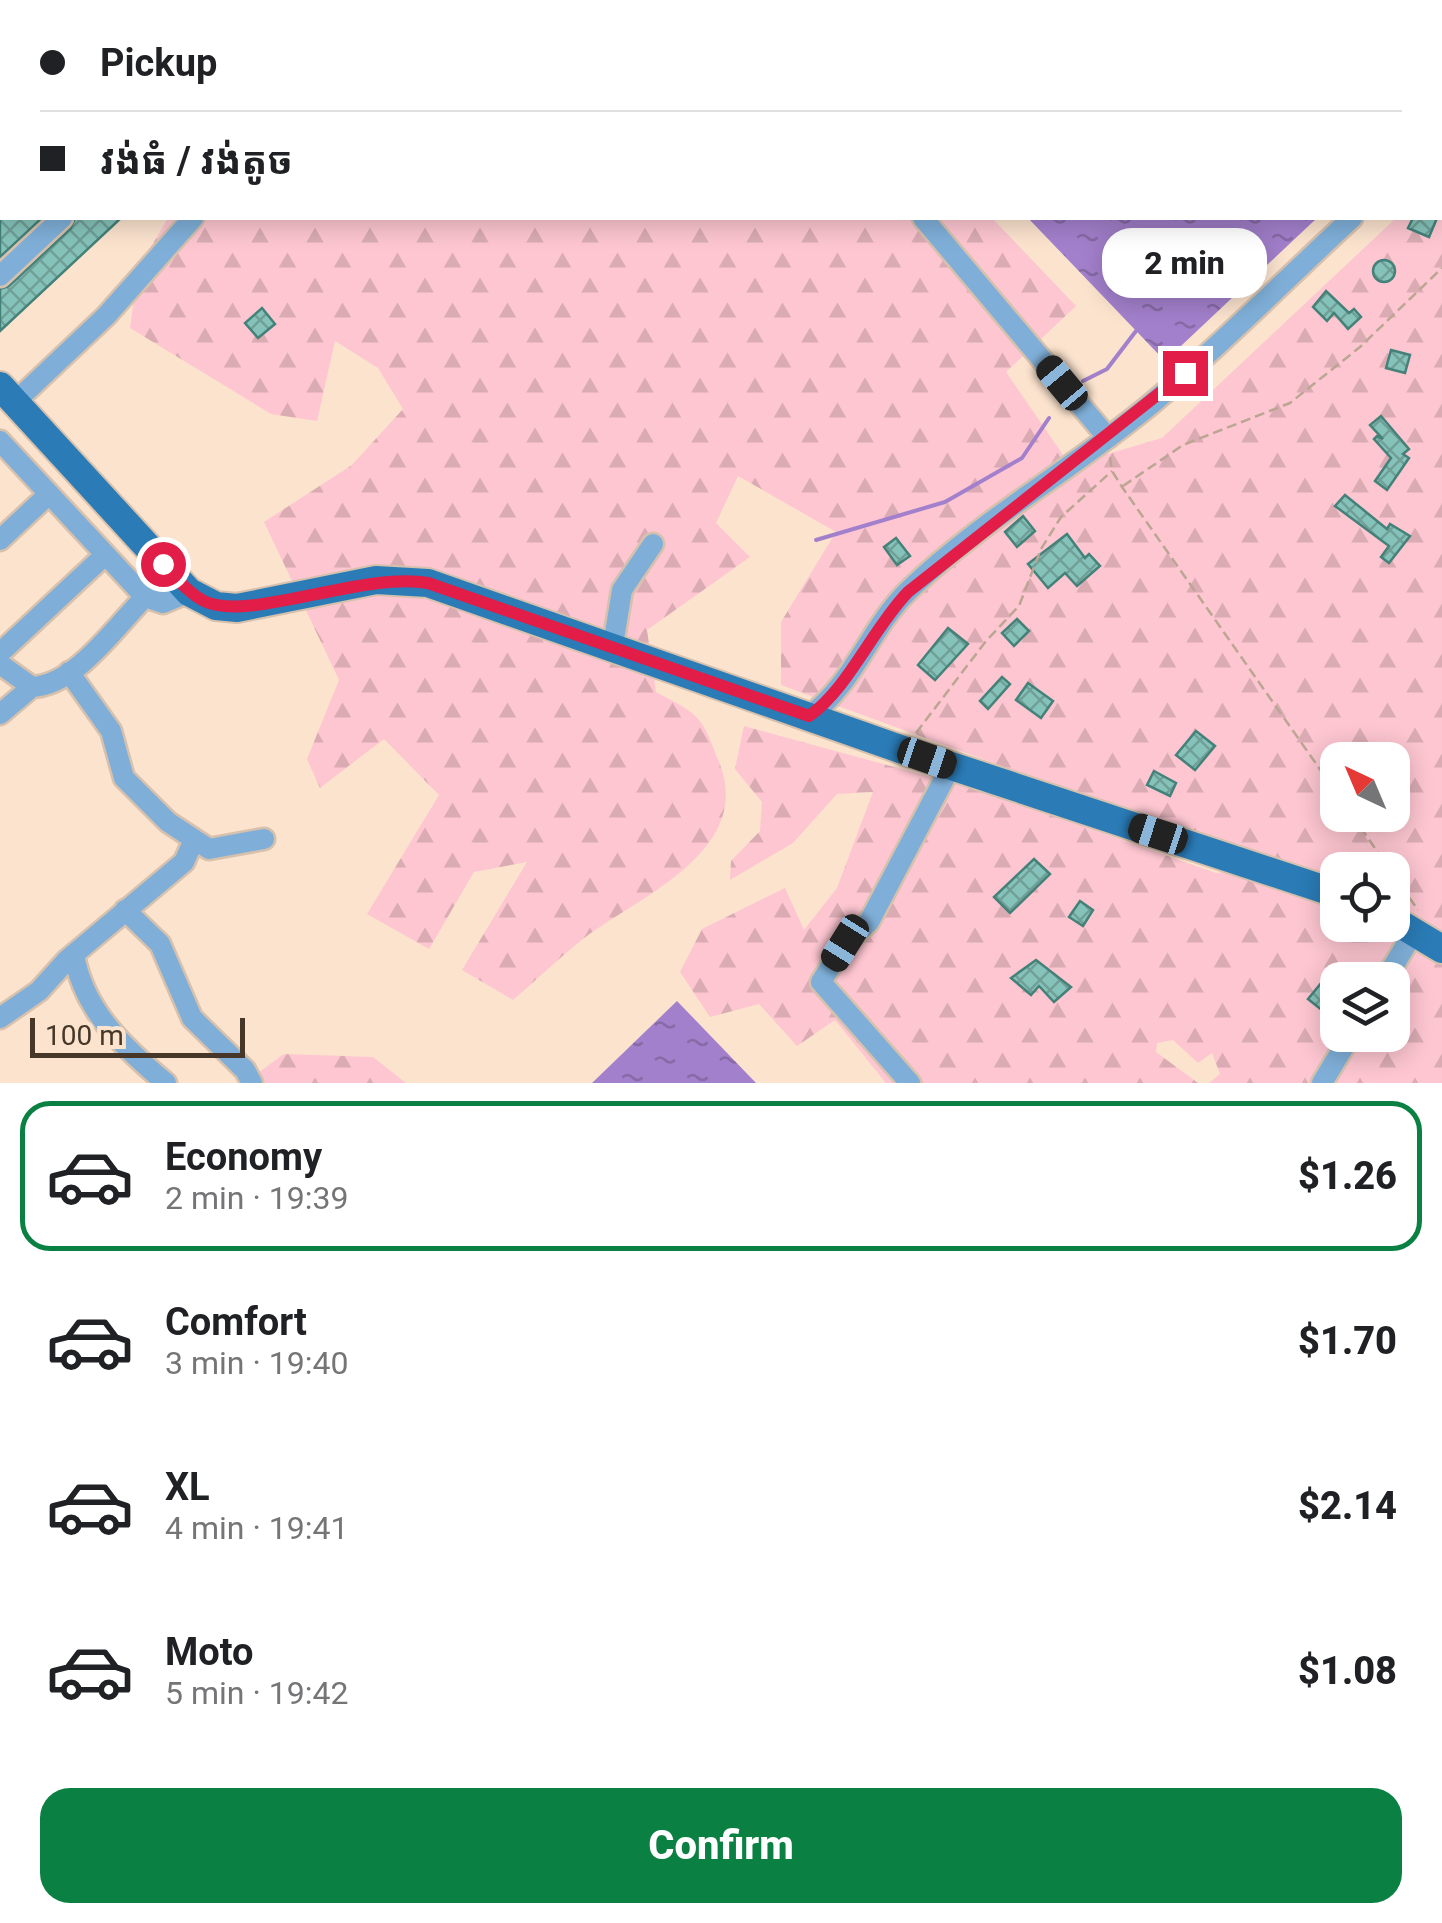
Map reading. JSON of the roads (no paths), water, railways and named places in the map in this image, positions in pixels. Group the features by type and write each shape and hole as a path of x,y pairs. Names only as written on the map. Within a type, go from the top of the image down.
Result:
{"main road":[{"path":"8,394 190,592 216,606 238,608 376,580 407,579 613,644 903,750 1320,888"},
{"path":"1410,928 1442,949"}],"street":[{"path":"0,276 60,220"},
{"path":"8,394 106,316 190,220"},
{"path":"925,220 1108,438"},
{"path":"809,716 832,696 880,621 908,592 950,554 1157,399 1350,220"},
{"path":"0,441 145,597 163,603 190,592"},
{"path":"0,540 49,494"},
{"path":"613,644 622,590 654,544"},
{"path":"0,653 106,554"},
{"path":"0,714 32,688 45,686 69,672 145,597"},
{"path":"0,664 32,688"},
{"path":"69,672 111,732 124,778 193,842 209,849 264,839"},
{"path":"910,1083 821,982 845,943 870,922 950,766"},
{"path":"0,1018 40,991 74,954 184,862 193,842"},
{"path":"126,910 160,944 192,1018 245,1070 252,1083"},
{"path":"74,954 78,976 93,1006 124,1048 166,1083"},
{"path":"1322,1083 1341,1052"}],"water":[{"path":"1030,220 1315,220 1165,361"},
{"path":"677,1001 756,1083 592,1083"}],"waterway":[{"path":"1083,381 1107,369 1136,331"},
{"path":"816,540 945,502 1022,458 1049,418"}]}
